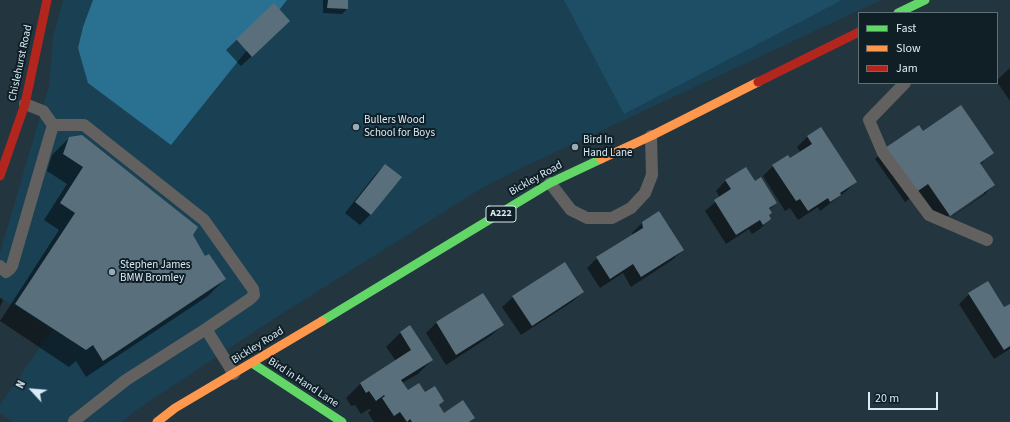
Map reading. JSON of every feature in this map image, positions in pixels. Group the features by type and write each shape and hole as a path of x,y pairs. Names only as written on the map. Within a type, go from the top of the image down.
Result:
{"main road":[{"name":"Chislehurst Road","path":"0,176 25,104 47,0"},
{"path":"900,12 925,0"},
{"name":"Bickley Road","path":"157,422 175,408 234,374 550,183 650,136 858,32"},
{"name":"Bird in Hand Lane","path":"252,363 342,422"}],"lane":[{"path":"904,84 869,120 883,153 929,215 987,240"},
{"path":"25,104 43,111 53,125"},
{"path":"0,266 6,272 12,266 53,125"},
{"path":"53,125 84,125 204,220 253,289 254,295 206,329 126,380 74,421"},
{"path":"550,183 571,210 587,218 612,218 632,208 645,192 652,175 650,136"},
{"path":"206,329 234,374"}],"shaded area":[{"name":"Bullers Wood School for Boys","path":"63,0 881,0 521,168 480,189 272,320 139,408 122,422 13,422 0,413 0,405 52,330 0,297 0,253 49,86 53,37"},
{"path":"93,0 287,0 171,145 88,83 78,48 83,27"},
{"path":"564,0 842,0 624,114"}],"building":[{"path":"328,0 348,0 348,9 327,8"},
{"path":"274,3 290,21 252,57 236,39"},
{"path":"961,105 994,153 980,163 995,185 950,216 928,184 915,193 885,148 919,125 923,131"},
{"path":"821,127 857,182 840,193 841,195 830,202 828,198 808,211 800,199 796,201 772,165 788,155 790,158 812,144 807,136"},
{"path":"82,135 198,227 193,235 205,256 209,254 226,279 103,361 93,345 86,350 15,304 75,213 60,203 83,167 63,154 69,137"},
{"path":"385,164 402,177 371,215 355,202"},
{"path":"746,167 755,181 761,177 777,203 769,208 772,213 769,215 771,219 763,225 760,220 736,235 714,200 731,189 725,180"},
{"path":"659,211 684,250 641,277 633,264 610,279 596,257 643,228 642,222"},
{"path":"565,262 584,292 532,326 512,296"},
{"path":"988,281 1004,307 1010,304 1010,346 1004,350 968,293"},
{"path":"483,293 504,325 456,355 436,322"},
{"path":"410,325 433,360 401,380 408,390 419,383 425,392 435,386 444,401 439,405 444,413 463,400 475,418 469,422 412,422 410,419 407,422 400,412 394,416 382,398 385,396 384,395 376,401 369,391 366,393 360,383 411,350 400,332"}],"traffic: fast":[{"path":"900,12 925,0"},
{"path":"322,321 550,183 601,159"},
{"path":"252,363 342,422"}],"traffic: slow":[{"path":"601,159 651,136 758,82"},
{"path":"157,422 175,408 322,321"}],"traffic: jam":[{"path":"0,176 25,104 47,0"},
{"path":"758,82 858,32"}],"place":[{"name":"Bullers Wood School for Boys","path":"356,127"},
{"name":"Bird In Hand Lane","path":"575,147"},
{"name":"Stephen James BMW Bromley","path":"112,272"}]}
